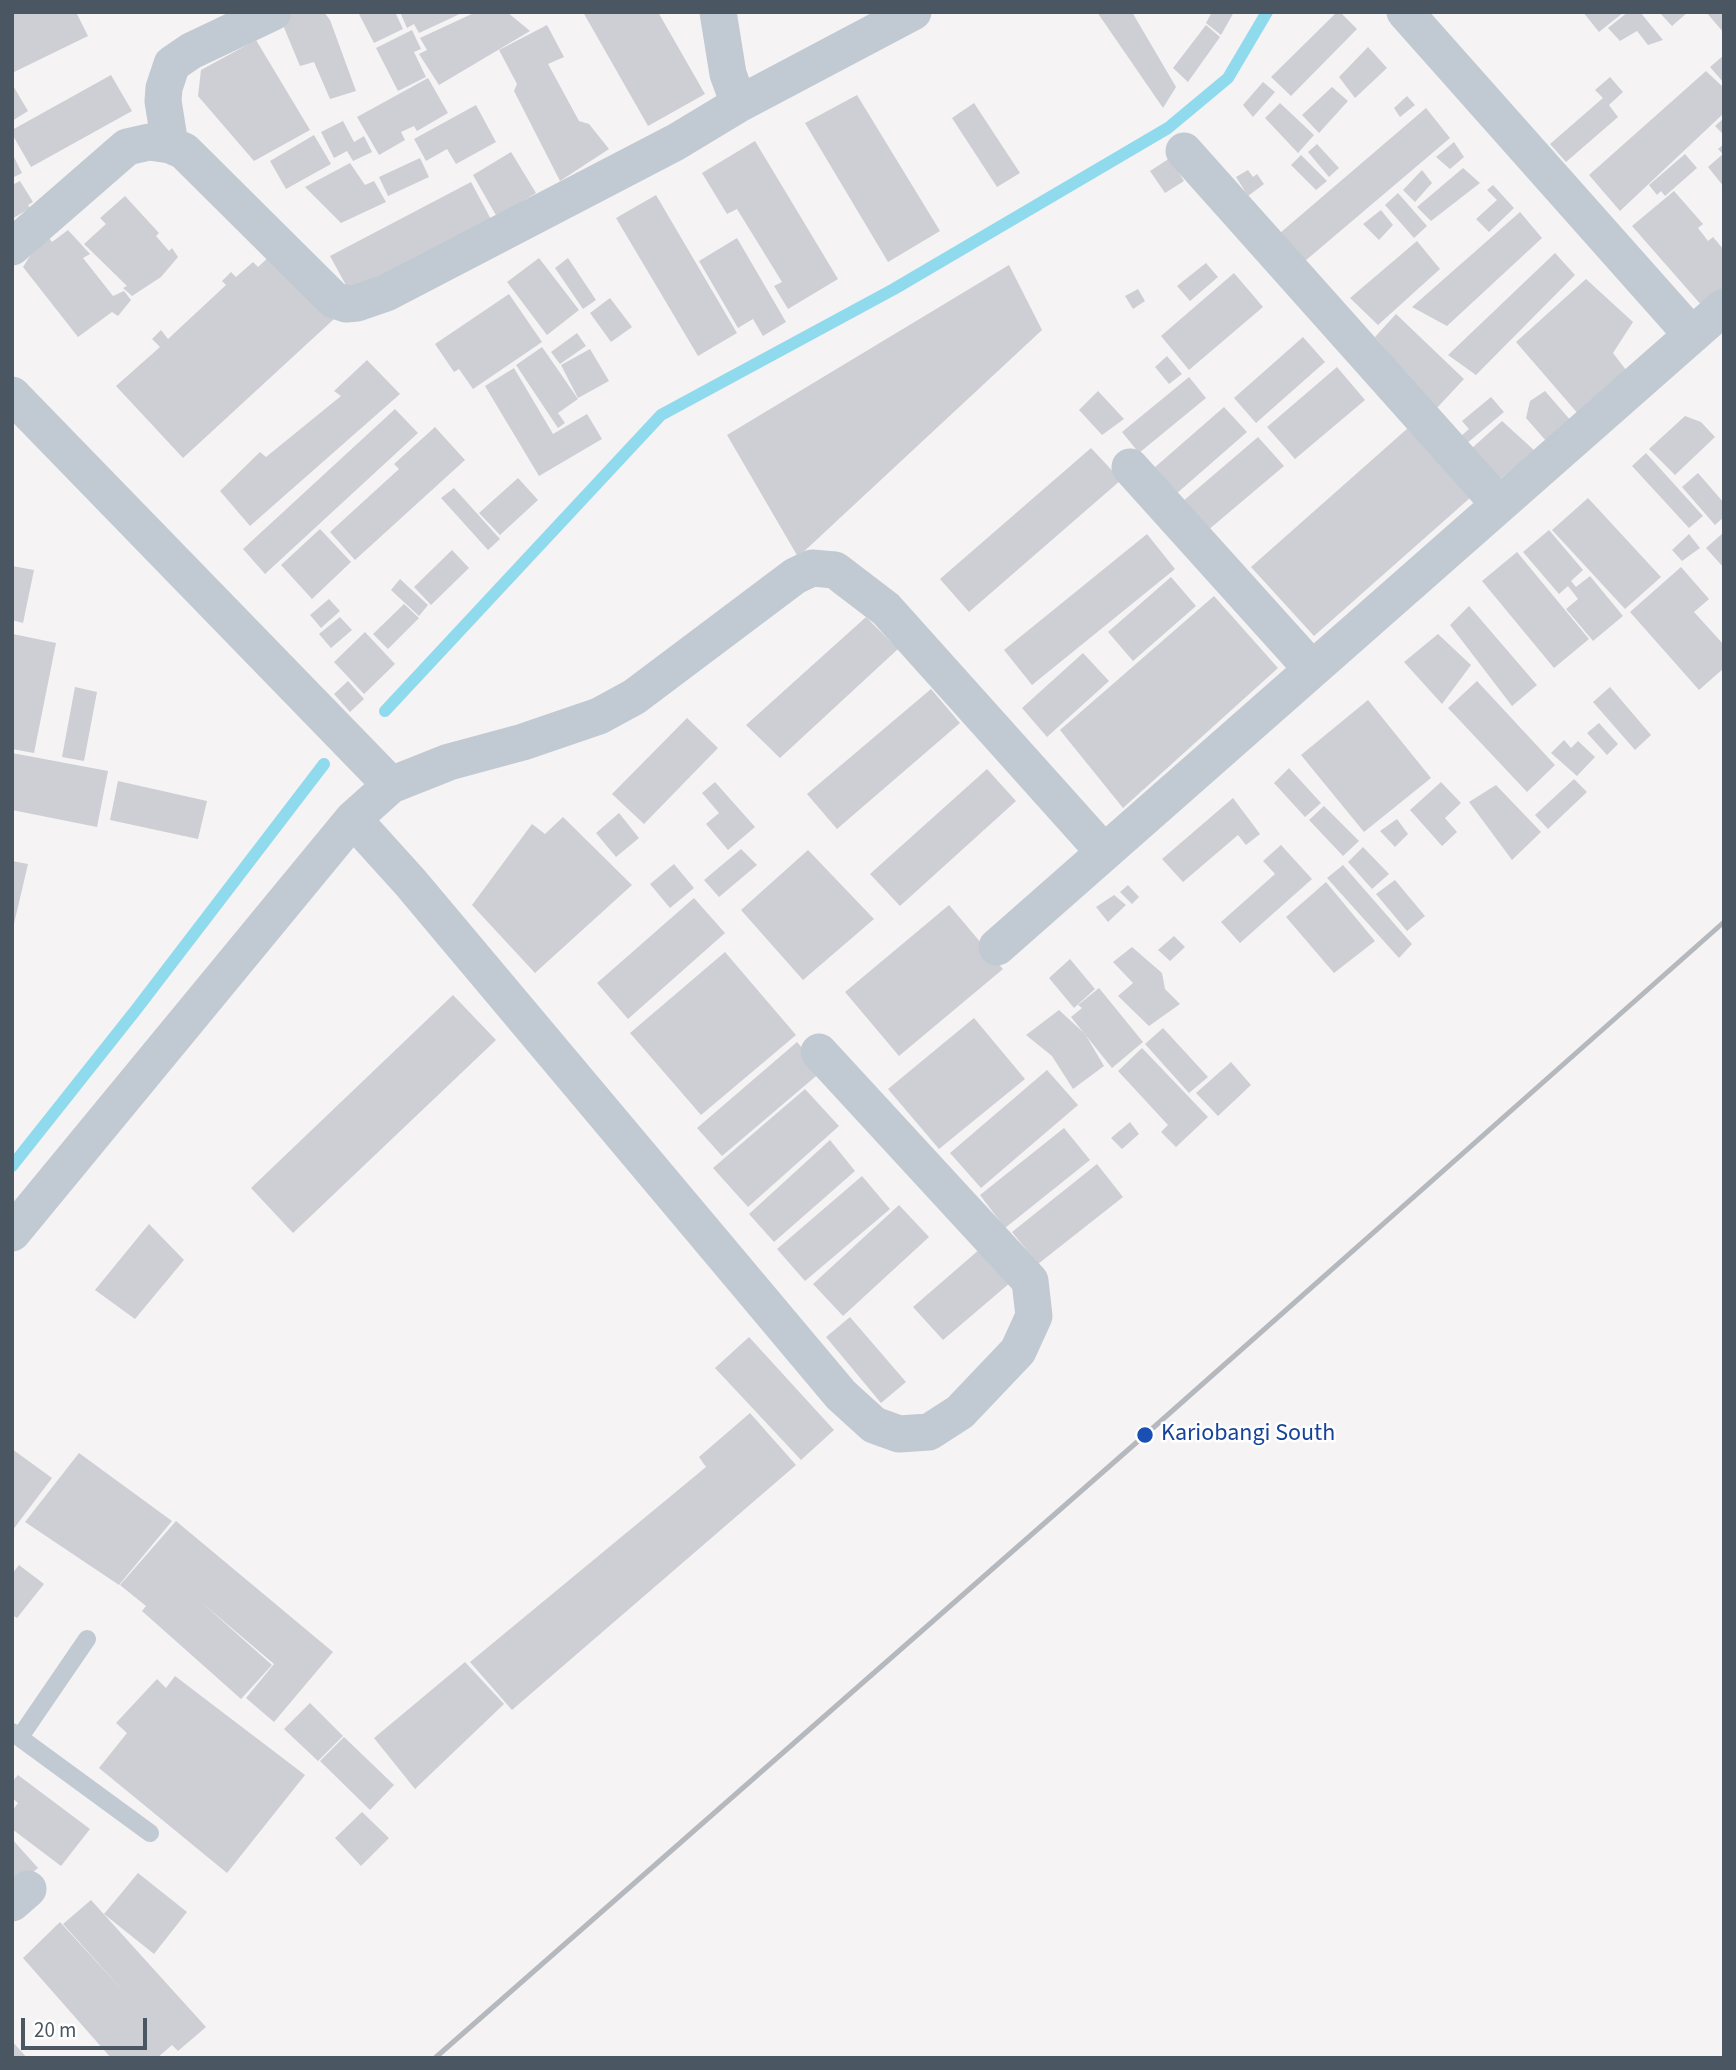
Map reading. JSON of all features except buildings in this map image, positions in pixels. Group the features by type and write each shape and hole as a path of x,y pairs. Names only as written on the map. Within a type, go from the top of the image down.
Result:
{"street":[{"path":"170,145 163,101 164,88 173,64 191,51 273,12"},
{"path":"718,12 728,74 739,104"},
{"path":"12,247 127,147 149,142 170,145 184,151 334,300 346,304 358,303 386,293 640,161 739,104 913,12"},
{"path":"1405,12 1692,335"},
{"path":"1185,151 1499,504"},
{"path":"997,947 1724,307"},
{"path":"12,396 390,785"},
{"path":"1130,467 1312,669"},
{"path":"12,1233 352,819 390,785 449,762 523,742 599,716 662,677 795,576 813,568 835,570 886,608 1104,852"},
{"path":"352,819 410,882 841,1395 874,1425 899,1434 929,1432 960,1412 1018,1351 1034,1316 1030,1281 819,1052"}],"lane":[{"path":"87,1639 16,1734 150,1833"}],"waterway":[{"path":"385,711 661,415 894,289 1168,128 1228,78 1267,12"},
{"path":"12,1166 135,1011 324,764"}],"railway":[{"path":"435,2058 1724,922"}],"place":[{"name":"Kariobangi South","path":"1145,1435"}]}
